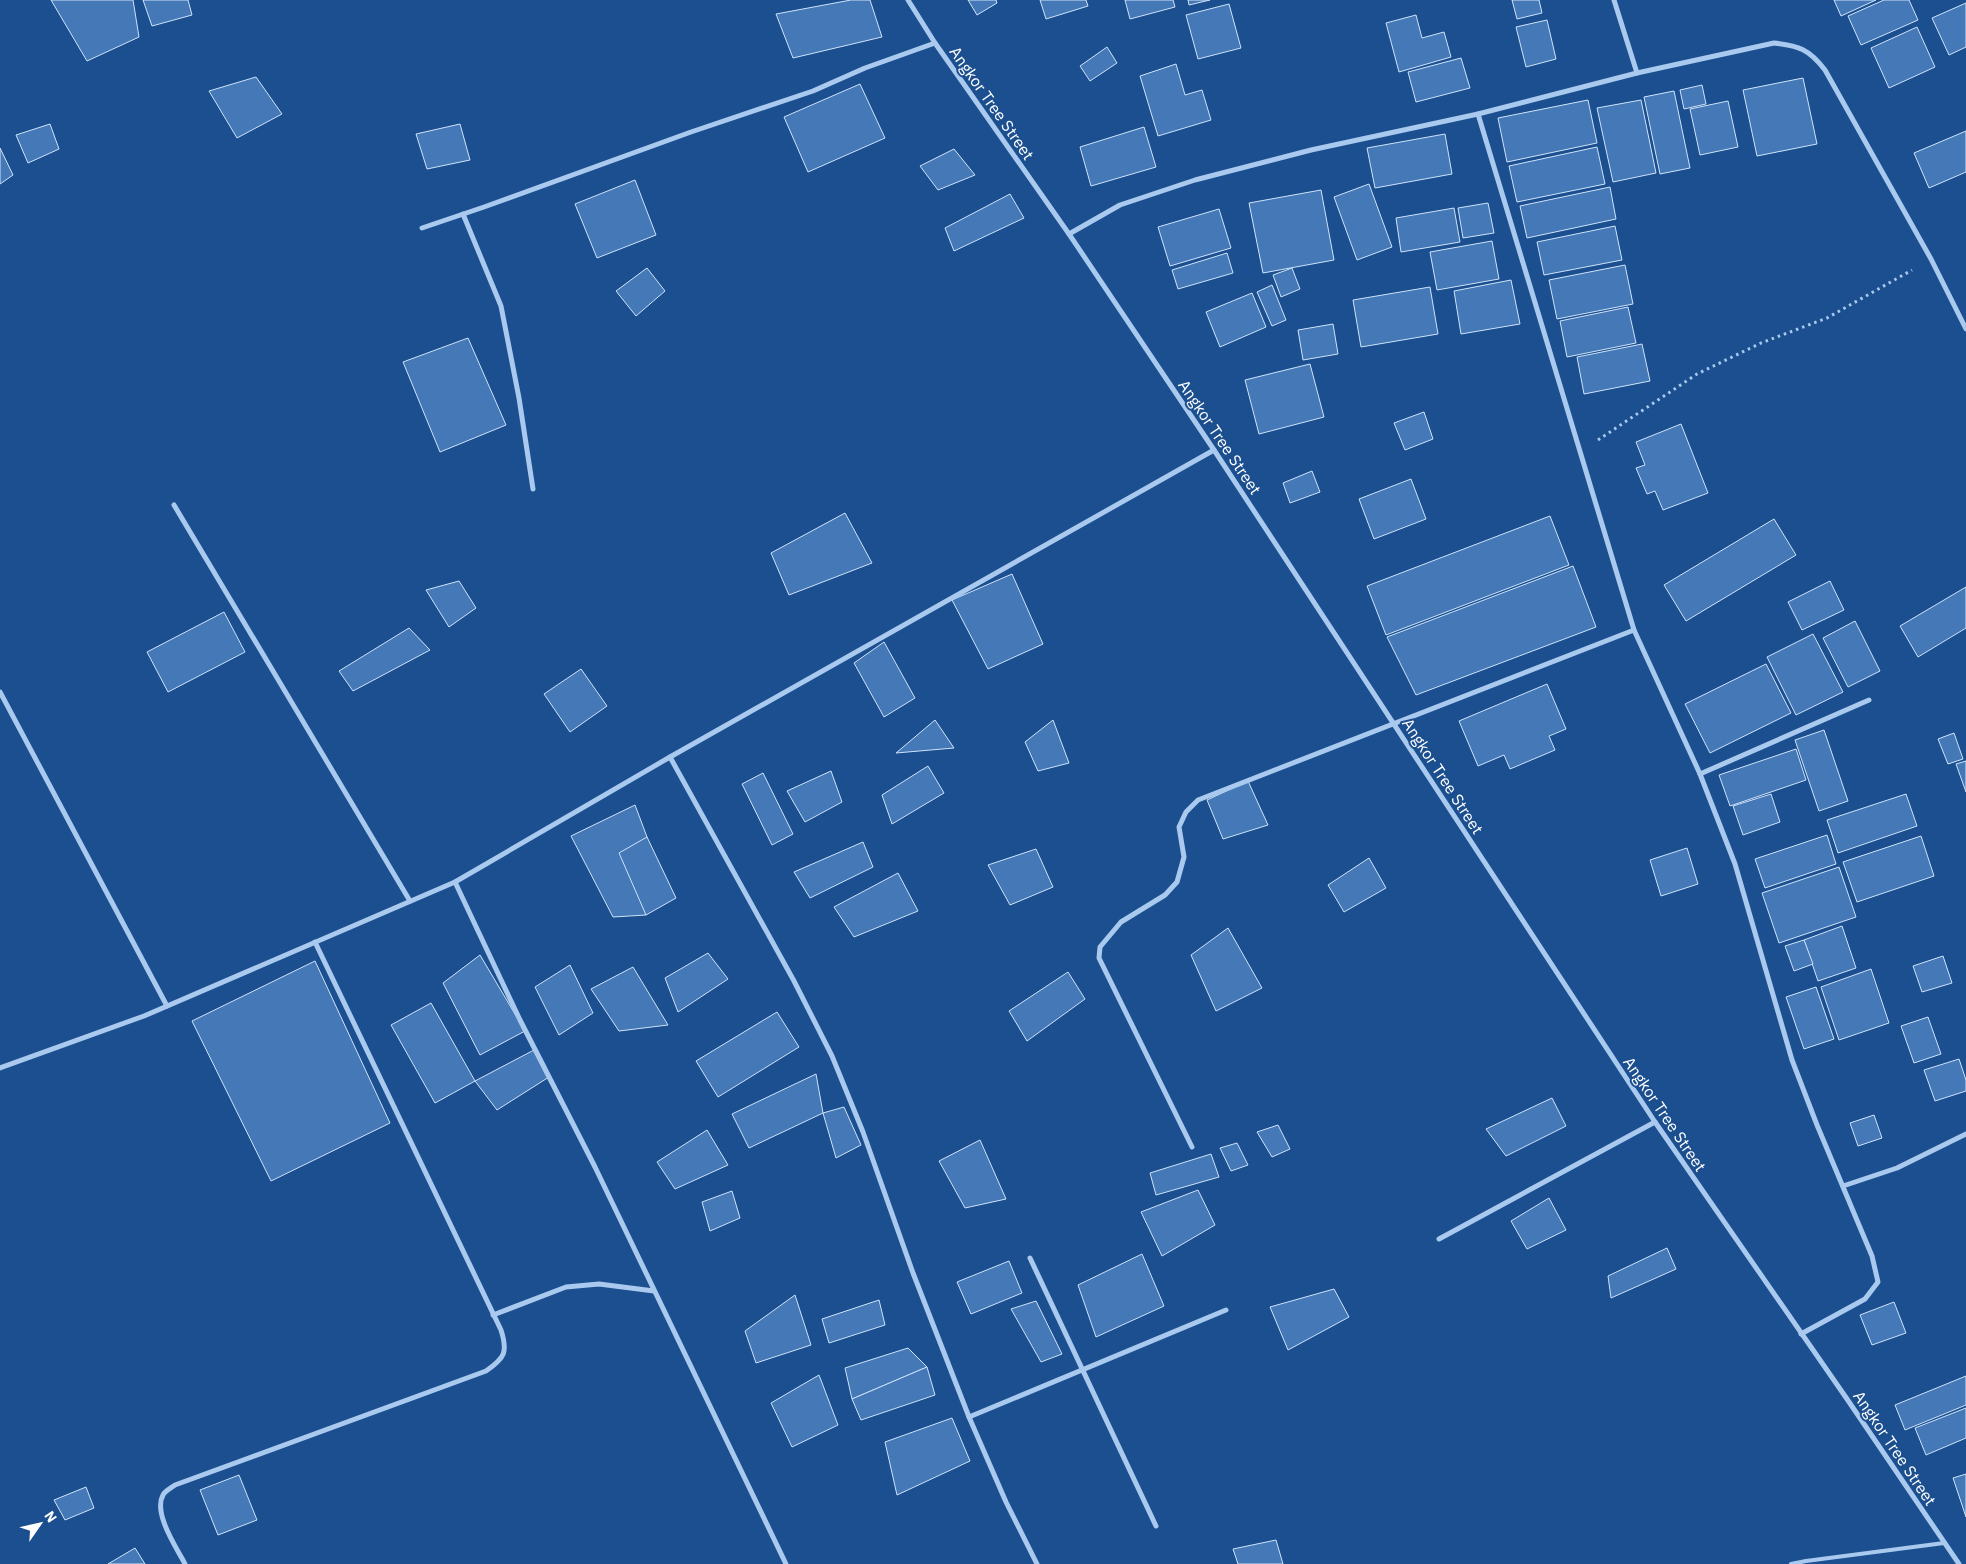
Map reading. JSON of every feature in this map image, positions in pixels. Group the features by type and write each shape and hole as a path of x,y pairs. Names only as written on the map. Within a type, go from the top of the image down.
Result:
{"street":[{"name":"Angkor Tree Street","path":"908,0 935,43 1069,234 1214,450 1654,1122 1847,1399 1959,1564"},
{"path":"1614,0 1637,72"},
{"path":"422,228 691,132 813,91 865,68 935,43"},
{"path":"1069,234 1120,205 1195,180 1311,150 1478,114 1637,72 1774,43 1796,46 1814,56 1825,70 1846,104 1931,259 1966,329"},
{"path":"1478,114 1634,630 1700,774 1736,864 1792,1060 1872,1256 1878,1282 1865,1298 1801,1334"},
{"path":"463,214 501,306 519,398 533,489"},
{"path":"0,1068 167,1006 455,882 670,757 1214,450"},
{"path":"174,505 410,901"},
{"path":"1192,1147 1099,958 1100,946 1121,922 1165,895 1177,882 1184,857 1178,827 1186,812 1198,800 1634,630"},
{"path":"0,692 167,1006"},
{"path":"1700,774 1869,700"},
{"path":"670,757 790,972 832,1056 863,1132 912,1273 969,1417 1006,1502 1037,1564"},
{"path":"455,882 520,1020 595,1167 786,1564"},
{"path":"185,1564 162,1518 160,1505 164,1494 175,1485 486,1371 504,1355 506,1345 493,1315 315,942"},
{"path":"1439,1239 1654,1122"},
{"path":"1843,1186 1897,1168 1966,1134"},
{"path":"1030,1258 1156,1526"},
{"path":"493,1315 566,1287 598,1284 654,1291"},
{"path":"969,1417 1226,1310"}],"lane":[{"path":"1791,1564 1806,1560 1944,1543"}],"path":[{"path":"1580,451 1697,374 1760,343 1827,318 1892,283 1931,259"}],"building":[{"path":"51,0 133,0 139,37 87,61"},
{"path":"143,0 188,0 192,15 152,26"},
{"path":"851,0 870,0 882,37 793,58 776,14"},
{"path":"968,0 996,0 997,3 977,15"},
{"path":"1040,0 1086,0 1088,6 1046,19"},
{"path":"1125,0 1173,0 1175,7 1130,19"},
{"path":"1188,0 1210,0 1189,5"},
{"path":"1512,0 1539,0 1542,13 1517,19"},
{"path":"1834,0 1876,0 1841,16"},
{"path":"1884,0 1909,0 1918,20 1861,45 1848,16"},
{"path":"1966,3 1966,47 1949,55 1932,18"},
{"path":"1229,4 1241,48 1198,59 1186,15"},
{"path":"1416,15 1422,38 1444,32 1451,57 1399,72 1386,23"},
{"path":"1547,20 1556,59 1526,67 1516,27"},
{"path":"1917,27 1935,67 1889,88 1871,48"},
{"path":"1107,47 1117,63 1090,81 1080,66"},
{"path":"1461,58 1470,88 1416,102 1408,72"},
{"path":"1176,64 1185,95 1202,90 1211,120 1158,136 1140,76"},
{"path":"256,77 282,114 237,138 209,91"},
{"path":"1803,78 1817,144 1757,156 1743,90"},
{"path":"860,84 885,138 808,172 784,117"},
{"path":"1702,85 1706,104 1684,109 1680,90"},
{"path":"1674,91 1690,168 1660,174 1644,97"},
{"path":"1588,100 1597,143 1507,162 1498,118"},
{"path":"1641,100 1656,173 1613,182 1597,108"},
{"path":"1728,101 1738,147 1700,155 1690,109"},
{"path":"50,124 59,149 28,163 16,135"},
{"path":"460,124 470,160 427,169 416,134"},
{"path":"1144,127 1156,167 1091,186 1080,147"},
{"path":"1966,131 1966,172 1929,188 1914,153"},
{"path":"1445,134 1452,174 1375,188 1367,148"},
{"path":"1597,147 1605,184 1517,202 1509,166"},
{"path":"0,148 13,175 0,184"},
{"path":"954,149 975,175 938,190 920,166"},
{"path":"635,180 656,235 597,258 575,204"},
{"path":"1369,184 1392,247 1357,260 1334,197"},
{"path":"1610,187 1616,219 1527,238 1520,206"},
{"path":"1321,190 1334,260 1263,273 1249,203"},
{"path":"1010,194 1024,218 954,251 945,228"},
{"path":"1488,203 1494,233 1463,238 1458,208"},
{"path":"1454,208 1460,242 1401,252 1396,218"},
{"path":"1219,209 1231,248 1170,266 1158,227"},
{"path":"1615,226 1622,260 1544,275 1537,242"},
{"path":"1492,241 1499,279 1437,290 1430,252"},
{"path":"1227,253 1233,273 1178,289 1172,270"},
{"path":"1625,265 1633,304 1557,319 1549,280"},
{"path":"647,268 665,291 636,316 616,291"},
{"path":"1292,268 1300,289 1281,297 1273,275"},
{"path":"1511,280 1520,324 1461,334 1454,291"},
{"path":"1272,285 1286,320 1272,326 1257,292"},
{"path":"1430,287 1438,334 1361,347 1353,300"},
{"path":"1252,293 1266,327 1220,347 1206,312"},
{"path":"1628,307 1636,343 1567,357 1560,321"},
{"path":"1333,324 1338,354 1303,360 1298,330"},
{"path":"468,338 506,425 440,452 403,362"},
{"path":"1642,344 1650,381 1584,394 1577,357"},
{"path":"1310,364 1324,417 1259,434 1245,380"},
{"path":"1424,412 1433,439 1405,450 1394,423"},
{"path":"1681,424 1708,493 1663,510 1655,491 1647,494 1636,468 1645,465 1636,442"},
{"path":"1312,471 1320,492 1290,503 1283,483"},
{"path":"1411,479 1426,519 1374,539 1359,499"},
{"path":"845,513 872,563 789,595 771,553"},
{"path":"1550,516 1569,565 1386,635 1367,586"},
{"path":"1774,519 1796,555 1686,621 1664,585"},
{"path":"1573,566 1596,627 1416,695 1387,637"},
{"path":"1012,574 1043,644 988,669 952,600"},
{"path":"459,581 476,608 449,627 426,590"},
{"path":"1830,581 1844,610 1802,630 1788,602"},
{"path":"1966,587 1966,628 1918,657 1900,626"},
{"path":"224,612 245,652 168,692 147,652"},
{"path":"1855,621 1880,671 1848,687 1823,638"},
{"path":"409,628 430,650 353,691 339,671"},
{"path":"1813,634 1843,692 1796,715 1767,657"},
{"path":"884,642 915,698 884,717 854,663"},
{"path":"1766,664 1791,713 1710,753 1685,704"},
{"path":"581,669 607,706 570,732 544,694"},
{"path":"1547,684 1566,729 1549,736 1555,750 1510,769 1504,755 1478,766 1459,721"},
{"path":"935,720 954,748 896,753"},
{"path":"1053,720 1069,763 1038,771 1025,742"},
{"path":"1824,730 1848,801 1819,811 1795,740"},
{"path":"1954,733 1963,759 1948,764 1938,739"},
{"path":"1796,749 1806,780 1730,806 1719,775"},
{"path":"1966,761 1966,792 1956,764"},
{"path":"928,766 944,793 892,824 882,795"},
{"path":"831,771 842,802 805,822 787,791"},
{"path":"763,773 793,834 772,845 742,784"},
{"path":"1248,781 1268,825 1223,839 1207,800"},
{"path":"1771,794 1780,822 1743,835 1733,806"},
{"path":"1906,794 1917,826 1838,853 1827,820"},
{"path":"635,805 647,837 646,915 613,917 571,836"},
{"path":"1827,835 1836,864 1765,888 1755,859"},
{"path":"1921,836 1934,876 1857,902 1843,862"},
{"path":"647,837 676,898 646,915 619,853"},
{"path":"863,842 873,867 810,898 794,872"},
{"path":"1687,848 1698,884 1661,896 1650,860"},
{"path":"1036,849 1053,887 1010,905 988,865"},
{"path":"1369,858 1386,888 1344,912 1328,885"},
{"path":"1839,867 1856,917 1779,943 1762,893"},
{"path":"898,873 918,911 854,937 834,907"},
{"path":"1842,926 1856,968 1818,981 1804,940"},
{"path":"1228,928 1262,988 1216,1011 1191,955"},
{"path":"1804,940 1813,964 1794,971 1785,946"},
{"path":"708,953 728,979 678,1012 665,978"},
{"path":"480,955 525,1031 480,1055 443,983"},
{"path":"1943,956 1952,983 1922,992 1913,966"},
{"path":"315,961 390,1123 271,1181 192,1021"},
{"path":"570,965 593,1013 559,1035 535,987"},
{"path":"633,967 668,1025 619,1031 591,989"},
{"path":"1871,969 1889,1023 1839,1040 1821,987"},
{"path":"1068,972 1085,999 1027,1041 1009,1011"},
{"path":"1816,987 1834,1039 1804,1049 1786,997"},
{"path":"431,1003 475,1081 435,1103 391,1025"},
{"path":"777,1012 799,1047 718,1097 696,1061"},
{"path":"1928,1017 1941,1054 1914,1063 1901,1026"},
{"path":"534,1050 549,1077 497,1110 475,1081"},
{"path":"1959,1059 1966,1080 1966,1091 1935,1101 1924,1070"},
{"path":"816,1074 823,1113 749,1148 732,1114"},
{"path":"1552,1098 1566,1126 1506,1156 1486,1129"},
{"path":"844,1107 861,1145 836,1158 823,1113"},
{"path":"1874,1115 1882,1138 1858,1146 1850,1123"},
{"path":"1278,1125 1290,1149 1272,1157 1257,1132"},
{"path":"707,1130 728,1165 675,1189 657,1162"},
{"path":"980,1140 1006,1199 965,1208 939,1161"},
{"path":"1237,1143 1248,1165 1231,1171 1220,1148"},
{"path":"1211,1154 1219,1177 1156,1195 1150,1173"},
{"path":"1198,1190 1215,1225 1162,1256 1141,1212"},
{"path":"732,1191 740,1218 710,1231 702,1202"},
{"path":"1549,1198 1566,1230 1527,1249 1511,1221"},
{"path":"1667,1248 1676,1269 1611,1298 1608,1276"},
{"path":"1142,1254 1164,1306 1096,1337 1078,1285"},
{"path":"1009,1261 1022,1293 971,1314 957,1282"},
{"path":"1334,1289 1349,1317 1288,1350 1270,1307"},
{"path":"795,1295 811,1345 756,1363 745,1331"},
{"path":"879,1300 885,1325 829,1343 822,1319"},
{"path":"1036,1301 1062,1354 1041,1362 1011,1309"},
{"path":"1894,1302 1906,1333 1872,1345 1860,1315"},
{"path":"908,1348 927,1367 852,1399 845,1368"},
{"path":"927,1367 935,1395 861,1420 852,1399"},
{"path":"819,1375 838,1425 792,1447 771,1403"},
{"path":"1966,1376 1966,1405 1905,1430 1895,1405"},
{"path":"1966,1408 1966,1438 1926,1455 1915,1428"},
{"path":"952,1418 970,1461 897,1495 885,1442"},
{"path":"1966,1474 1966,1517 1953,1478"},
{"path":"239,1475 257,1520 218,1535 200,1490"},
{"path":"86,1487 94,1508 65,1520 54,1500"},
{"path":"1276,1540 1283,1564 1238,1564 1233,1549"},
{"path":"135,1548 145,1564 108,1564"}]}
